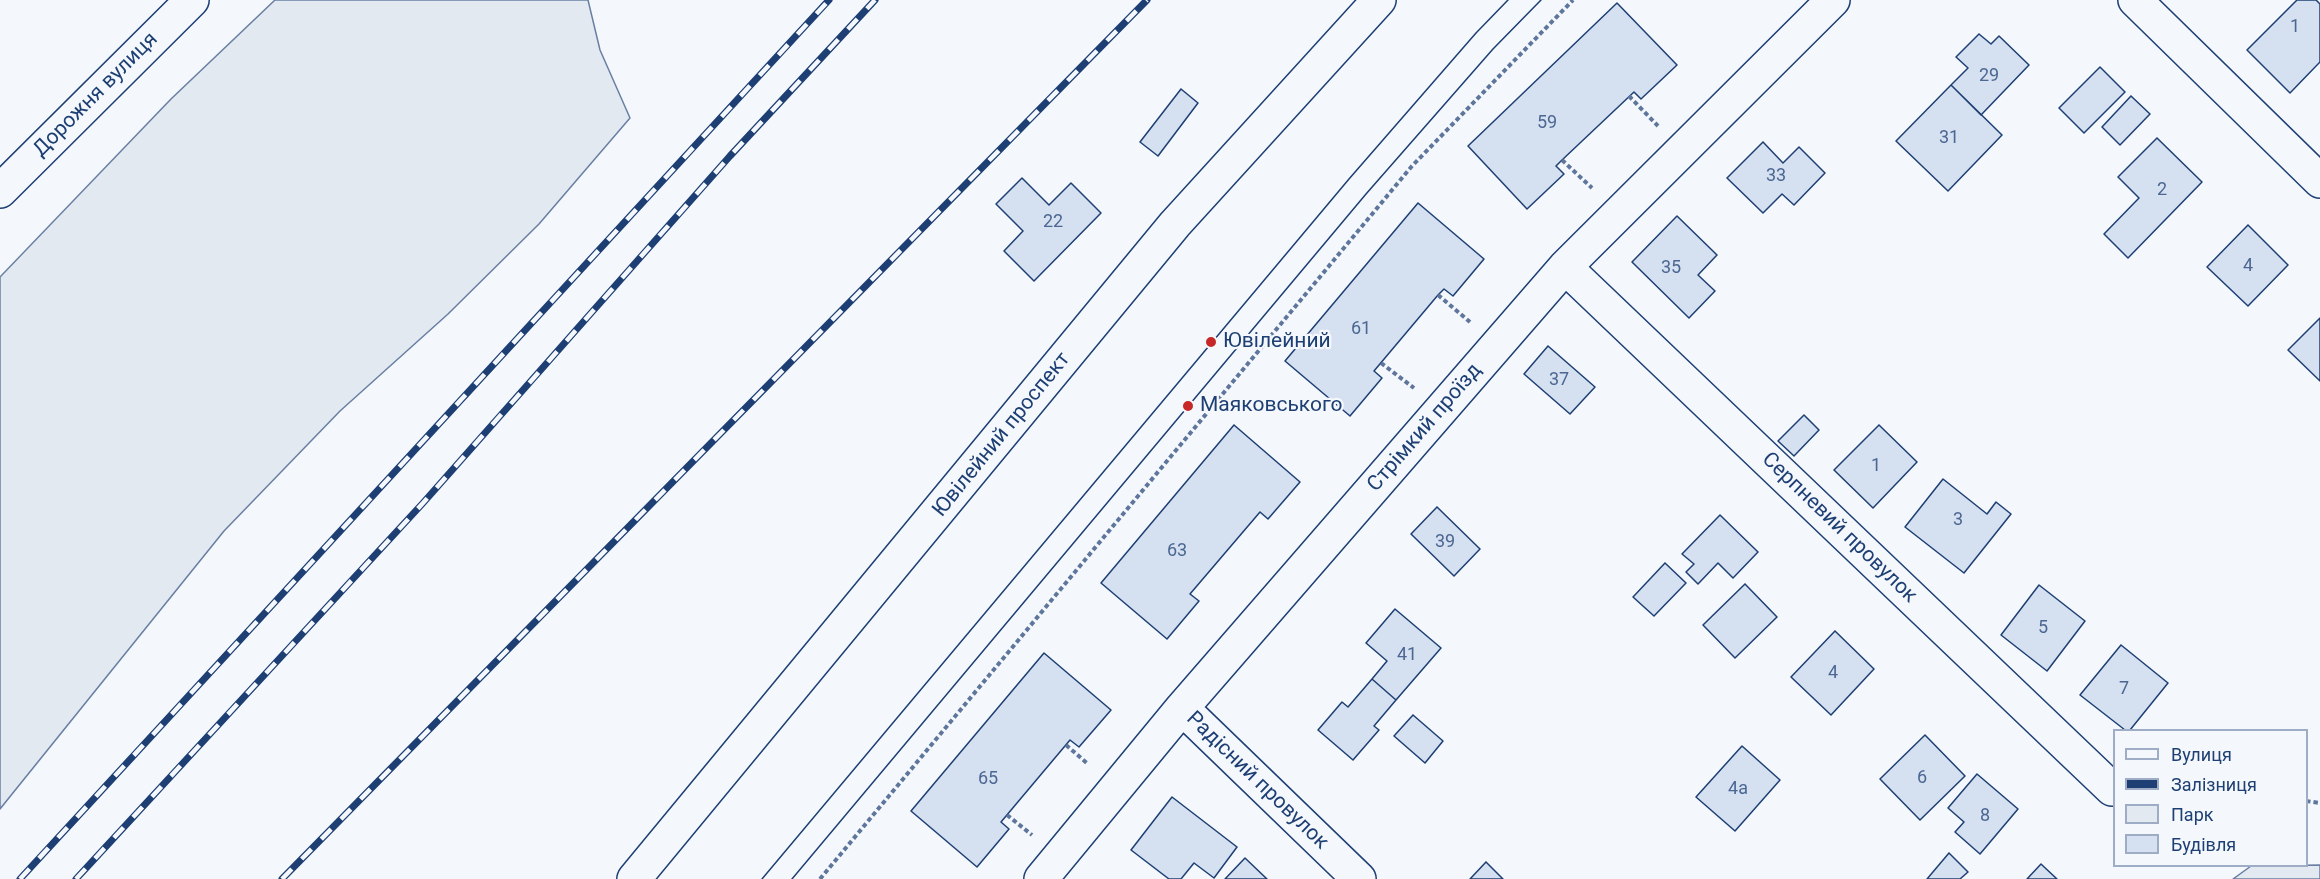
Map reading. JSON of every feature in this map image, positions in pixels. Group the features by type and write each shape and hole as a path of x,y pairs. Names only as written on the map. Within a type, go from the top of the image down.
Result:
{"street":[{"name":"Дорожня вулиця","path":"0,191 192,0"},
{"name":"Ювілейний проспект","path":"634,879 1175,224 1379,0"},
{"name":"Стрімкий проїзд","path":"1041,879 1182,708 1565,267 1833,0"},
{"path":"2135,0 2320,181"},
{"name":"Серпневий провулок","path":"1565,267 2112,789"},
{"name":"Радісний провулок","path":"1182,708 1359,879"}],"path":[{"path":"820,879 1412,166 1573,0"}],"green space":[{"path":"275,0 588,0 600,50 630,118 539,224 448,314 340,411 224,531 0,809 0,277 171,99"},
{"path":"2308,865 2320,865 2320,879 2233,879 2250,867 2308,867"}],"building":[{"path":"2297,0 2316,0 2320,4 2320,62 2290,93 2247,50"},
{"path":"1617,3 1677,65 1641,99 1634,92 1562,160 1556,166 1564,174 1527,209 1468,146"},
{"path":"1979,34 1991,44 1999,36 2029,65 1981,115 1951,85 1968,68 1956,57"},
{"path":"2100,67 2125,92 2084,133 2059,108"},
{"path":"1951,85 2002,135 1948,191 1896,141"},
{"path":"1181,89 1198,103 1158,156 1140,142"},
{"path":"2131,96 2150,114 2120,145 2102,127"},
{"path":"2157,138 2202,182 2128,258 2104,234 2139,198 2118,177"},
{"path":"1763,142 1783,163 1799,147 1825,173 1794,205 1782,194 1763,213 1727,178"},
{"path":"1022,178 1049,205 1071,183 1101,213 1034,281 1004,251 1023,231 996,204"},
{"path":"1418,203 1484,259 1453,296 1444,289 1438,295 1374,371 1382,378 1350,416 1285,361"},
{"path":"1677,216 1717,255 1698,275 1715,291 1689,318 1632,262"},
{"path":"2248,225 2288,265 2248,306 2207,267"},
{"path":"2320,318 2320,381 2288,350"},
{"path":"1548,346 1595,387 1570,414 1524,374"},
{"path":"1804,415 1819,430 1794,456 1778,441"},
{"path":"1234,425 1300,482 1268,519 1260,512 1190,594 1199,601 1167,639 1101,583"},
{"path":"1879,425 1917,462 1873,508 1834,470"},
{"path":"1943,479 1987,514 1996,502 2011,514 1964,573 1905,527"},
{"path":"1437,507 1480,549 1454,576 1411,534"},
{"path":"1720,515 1758,552 1733,578 1718,563 1698,584 1686,572 1694,564 1682,554"},
{"path":"1665,563 1686,583 1654,616 1633,597"},
{"path":"1745,584 1777,617 1735,658 1703,625"},
{"path":"2039,585 2085,621 2047,671 2001,635"},
{"path":"1395,609 1441,648 1396,700 1372,679 1387,661 1366,643"},
{"path":"1835,631 1874,669 1831,715 1791,677"},
{"path":"2121,645 2168,683 2131,729 2124,729 2080,695"},
{"path":"1044,653 1111,710 1079,747 1070,740 1001,822 1009,829 977,867 911,811"},
{"path":"1372,679 1396,700 1374,726 1379,730 1353,760 1318,730 1342,702 1348,707"},
{"path":"1413,715 1443,741 1425,763 1394,736"},
{"path":"1925,735 1965,776 1920,820 1880,779"},
{"path":"1742,746 1780,780 1735,831 1696,797"},
{"path":"1977,774 2018,809 1980,854 1955,832 1964,822 1948,808"},
{"path":"1172,797 1237,847 1214,878 1194,863 1181,879 1169,879 1131,850"},
{"path":"1949,853 1968,872 1960,879 1927,879"},
{"path":"1245,858 1267,879 1225,879"},
{"path":"1486,862 1503,879 1470,879"},
{"path":"2041,864 2057,879 2027,879"}],"tram line":[{"path":"762,879 1349,179 1476,33 1508,0"},
{"path":"792,879 1366,194 1493,49 1541,0"}],"railway":[{"path":"20,879 829,0"},
{"path":"76,879 423,503 730,156 875,0"},
{"path":"282,879 1147,0"}],"place":[{"name":"Ювілейний","path":"1211,342"},
{"name":"Маяковського","path":"1188,406"}]}
